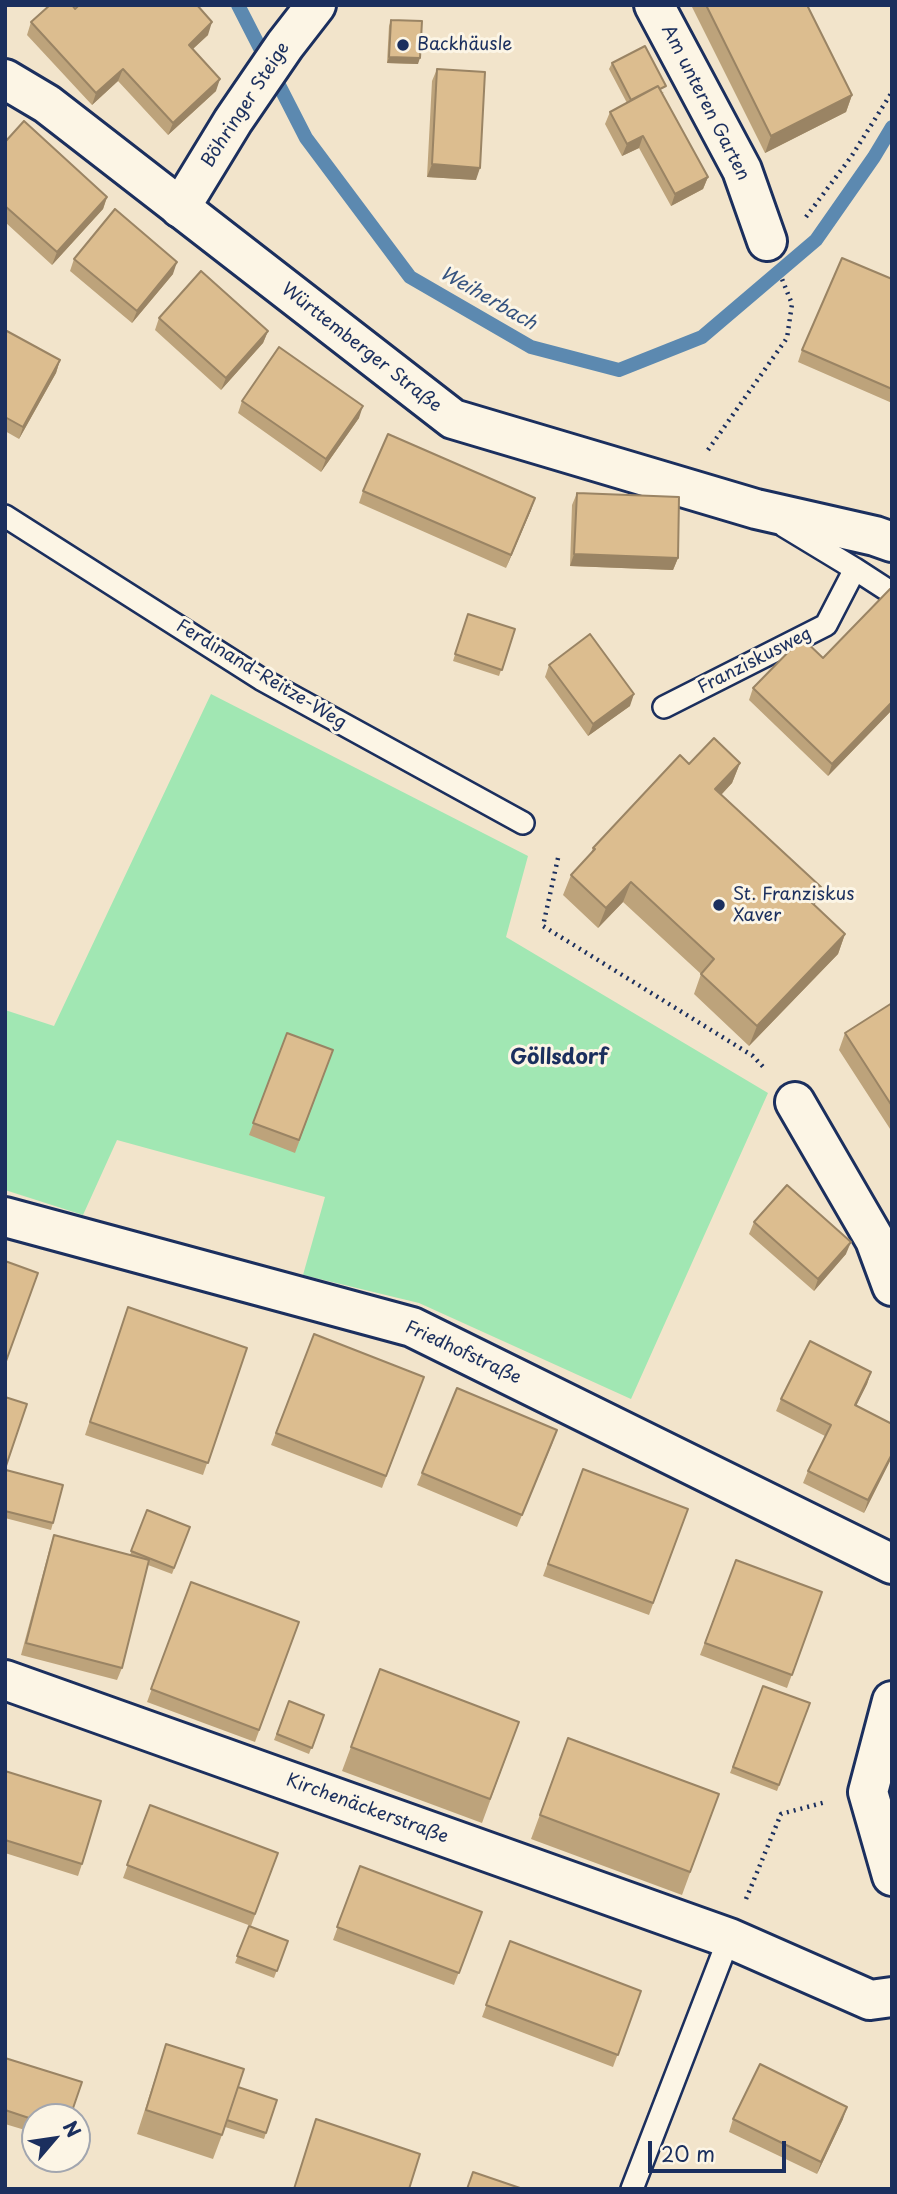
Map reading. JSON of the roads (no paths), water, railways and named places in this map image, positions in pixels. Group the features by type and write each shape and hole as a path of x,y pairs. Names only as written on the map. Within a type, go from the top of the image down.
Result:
{"street":[{"name":"Böhringer Steige","path":"180,208 233,121 285,44 316,5"},
{"name":"Am unteren Garten","path":"654,5 742,170 767,241"},
{"name":"Württemberger Straße","path":"5,79 47,104 453,419 681,488 892,542"},
{"path":"794,1102 875,1240 892,1286"},
{"name":"Friedhofstraße","path":"5,1217 412,1327 892,1564"},
{"name":"Kirchenäckerstraße","path":"5,1680 729,1938 870,2000 892,1997"},
{"path":"892,1701 868,1792 892,1875"}],"lane":[{"path":"756,509 892,593"},
{"name":"Ferdinand-Reitze-Weg","path":"5,516 261,679 523,823"},
{"name":"Franziskusweg","path":"664,707 826,625 855,569"},
{"path":"632,2189 729,1938"}],"waterway":[{"name":"Weiherbach","path":"238,5 306,138 410,277 531,347 619,370 702,337 816,240 892,127"}],"place":[{"name":"Backhäusle","path":"403,45"},
{"name":"St. Franziskus Xaver","path":"719,905"}],"district":[{"name":"Göllsdorf","path":"559,1058"}]}
